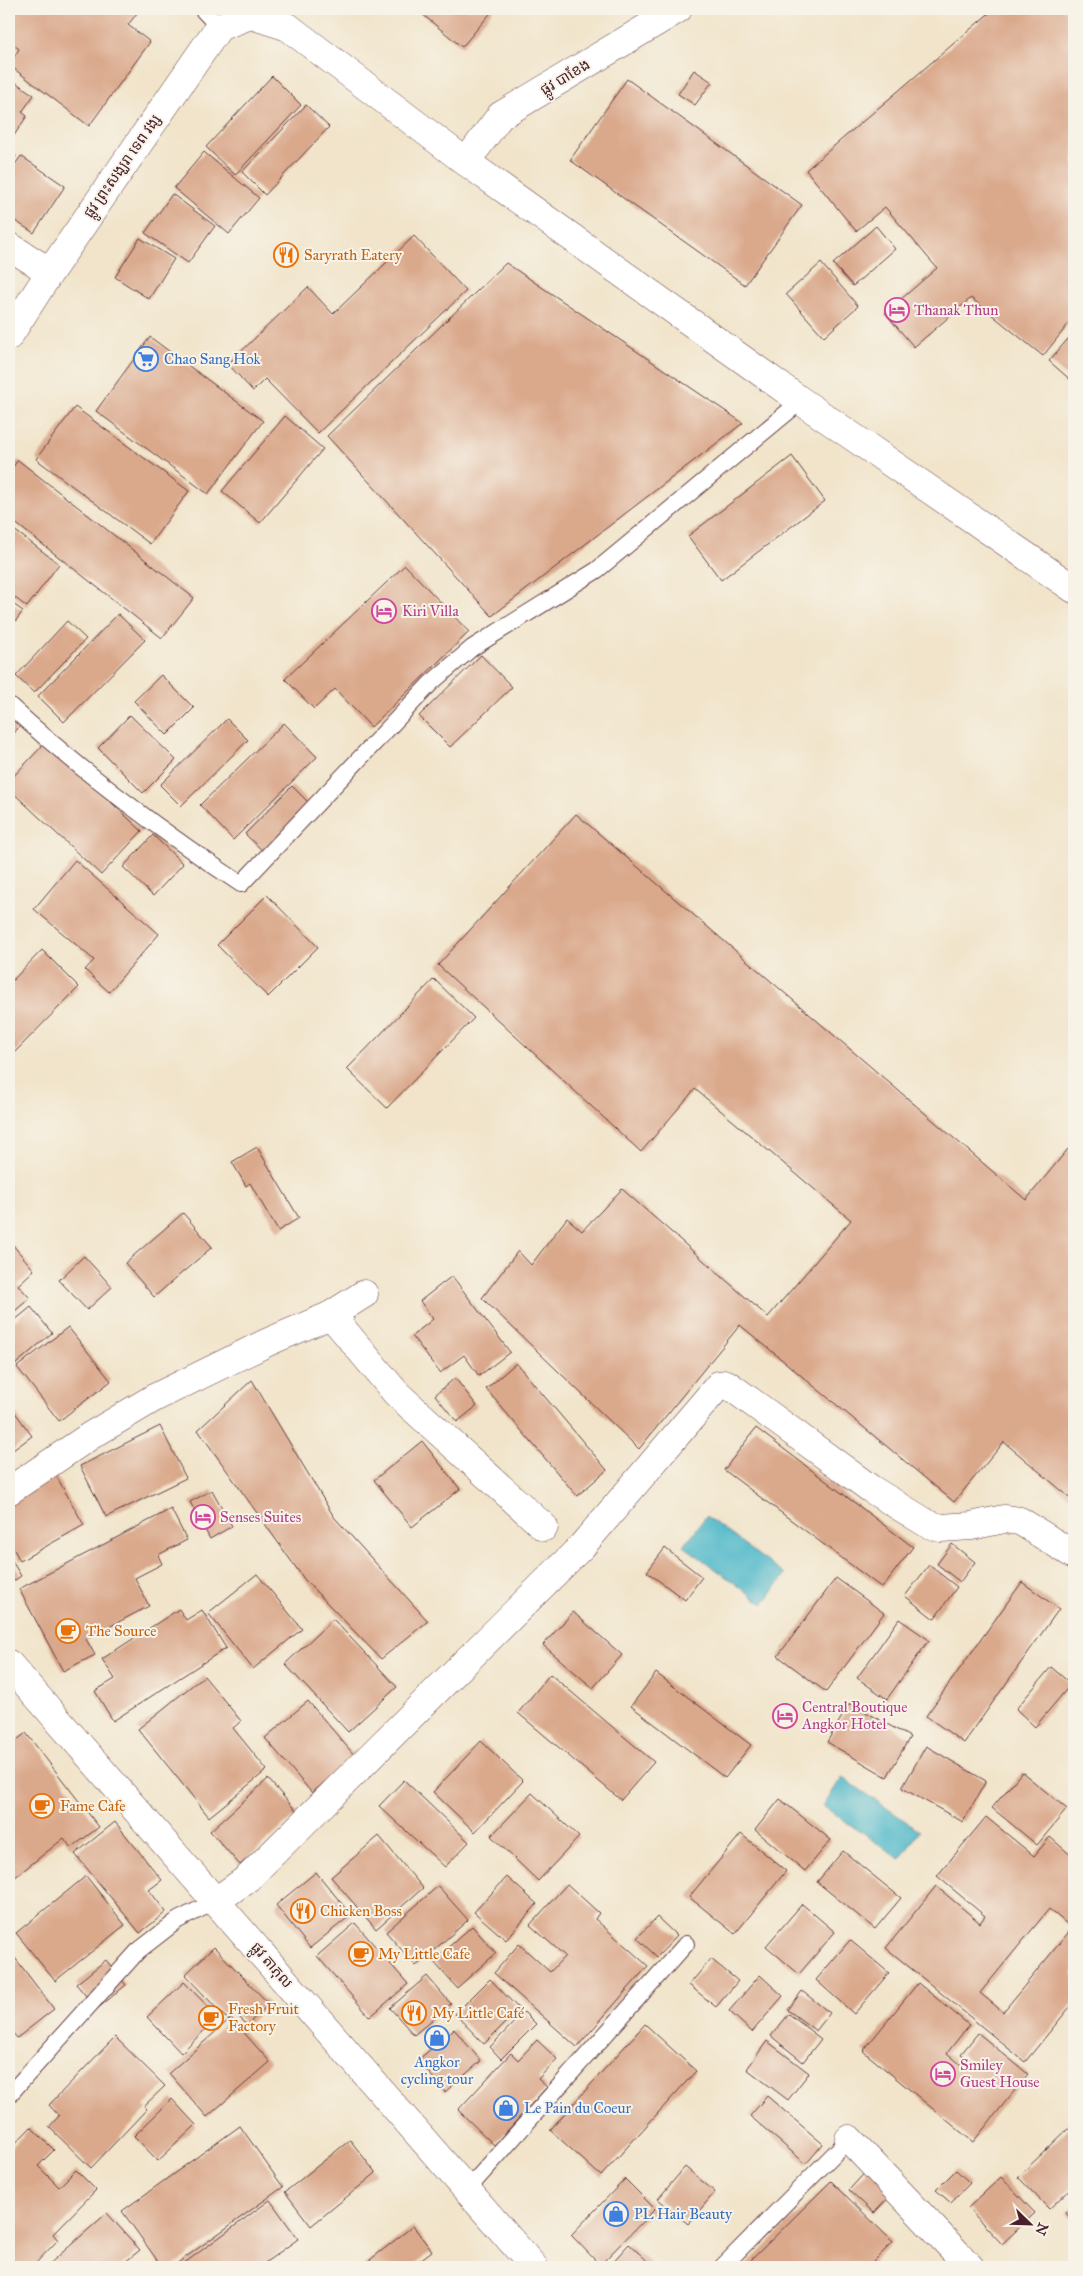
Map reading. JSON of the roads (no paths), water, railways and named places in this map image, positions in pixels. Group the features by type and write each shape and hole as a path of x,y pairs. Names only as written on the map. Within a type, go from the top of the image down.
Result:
{"street":[{"name":"ផ្លូវ បាខែង","path":"466,162 500,116 678,9"},
{"path":"249,11 288,27 466,162 801,401 1074,588"},
{"name":"ផ្លូវ ព្រះសង្ឃរា ទេព វង្ស","path":"9,336 210,18 249,11"},
{"path":"9,246 50,272"},
{"path":"9,1491 90,1436 154,1398 268,1342 331,1315 364,1294"},
{"path":"331,1315 396,1392 544,1526"},
{"path":"216,1901 248,1878 582,1546 719,1385 727,1384 871,1489 928,1524 941,1528 971,1526 1004,1519 1020,1521 1074,1554"},
{"name":"ផ្លូវ តាភុល","path":"9,1664 534,2267"},
{"path":"848,2139 970,2267"}],"lane":[{"path":"9,704 180,844 241,884 431,683 472,648 597,570 801,401"},
{"path":"9,2095 138,1951 178,1920 216,1901"},
{"path":"466,2191 686,1944"},
{"path":"722,2267 848,2139"}],"water":[{"path":"706,1516 785,1575 763,1604 684,1546"},
{"path":"842,1777 920,1831 900,1859 823,1806"}],"place":[{"name":"Saryrath Eatery","path":"286,255"},
{"name":"Thanak Thun","path":"897,310"},
{"name":"Chao Sang Hok","path":"146,359"},
{"name":"Kiri Villa","path":"384,611"},
{"name":"Senses Suites","path":"203,1517"},
{"name":"The Source","path":"68,1631"},
{"name":"Central Boutique Angkor Hotel","path":"785,1716"},
{"name":"Fame Cafe","path":"42,1806"},
{"name":"Chicken Boss","path":"303,1911"},
{"name":"My Little Cafe","path":"361,1954"},
{"name":"My Little Café","path":"414,2013"},
{"name":"Fresh Fruit Factory","path":"211,2018"},
{"name":"Angkor cycling tour","path":"437,2038"},
{"name":"Smiley Guest House","path":"943,2074"},
{"name":"Le Pain du Coeur","path":"506,2108"},
{"name":"PL Hair Beauty","path":"616,2214"}]}
